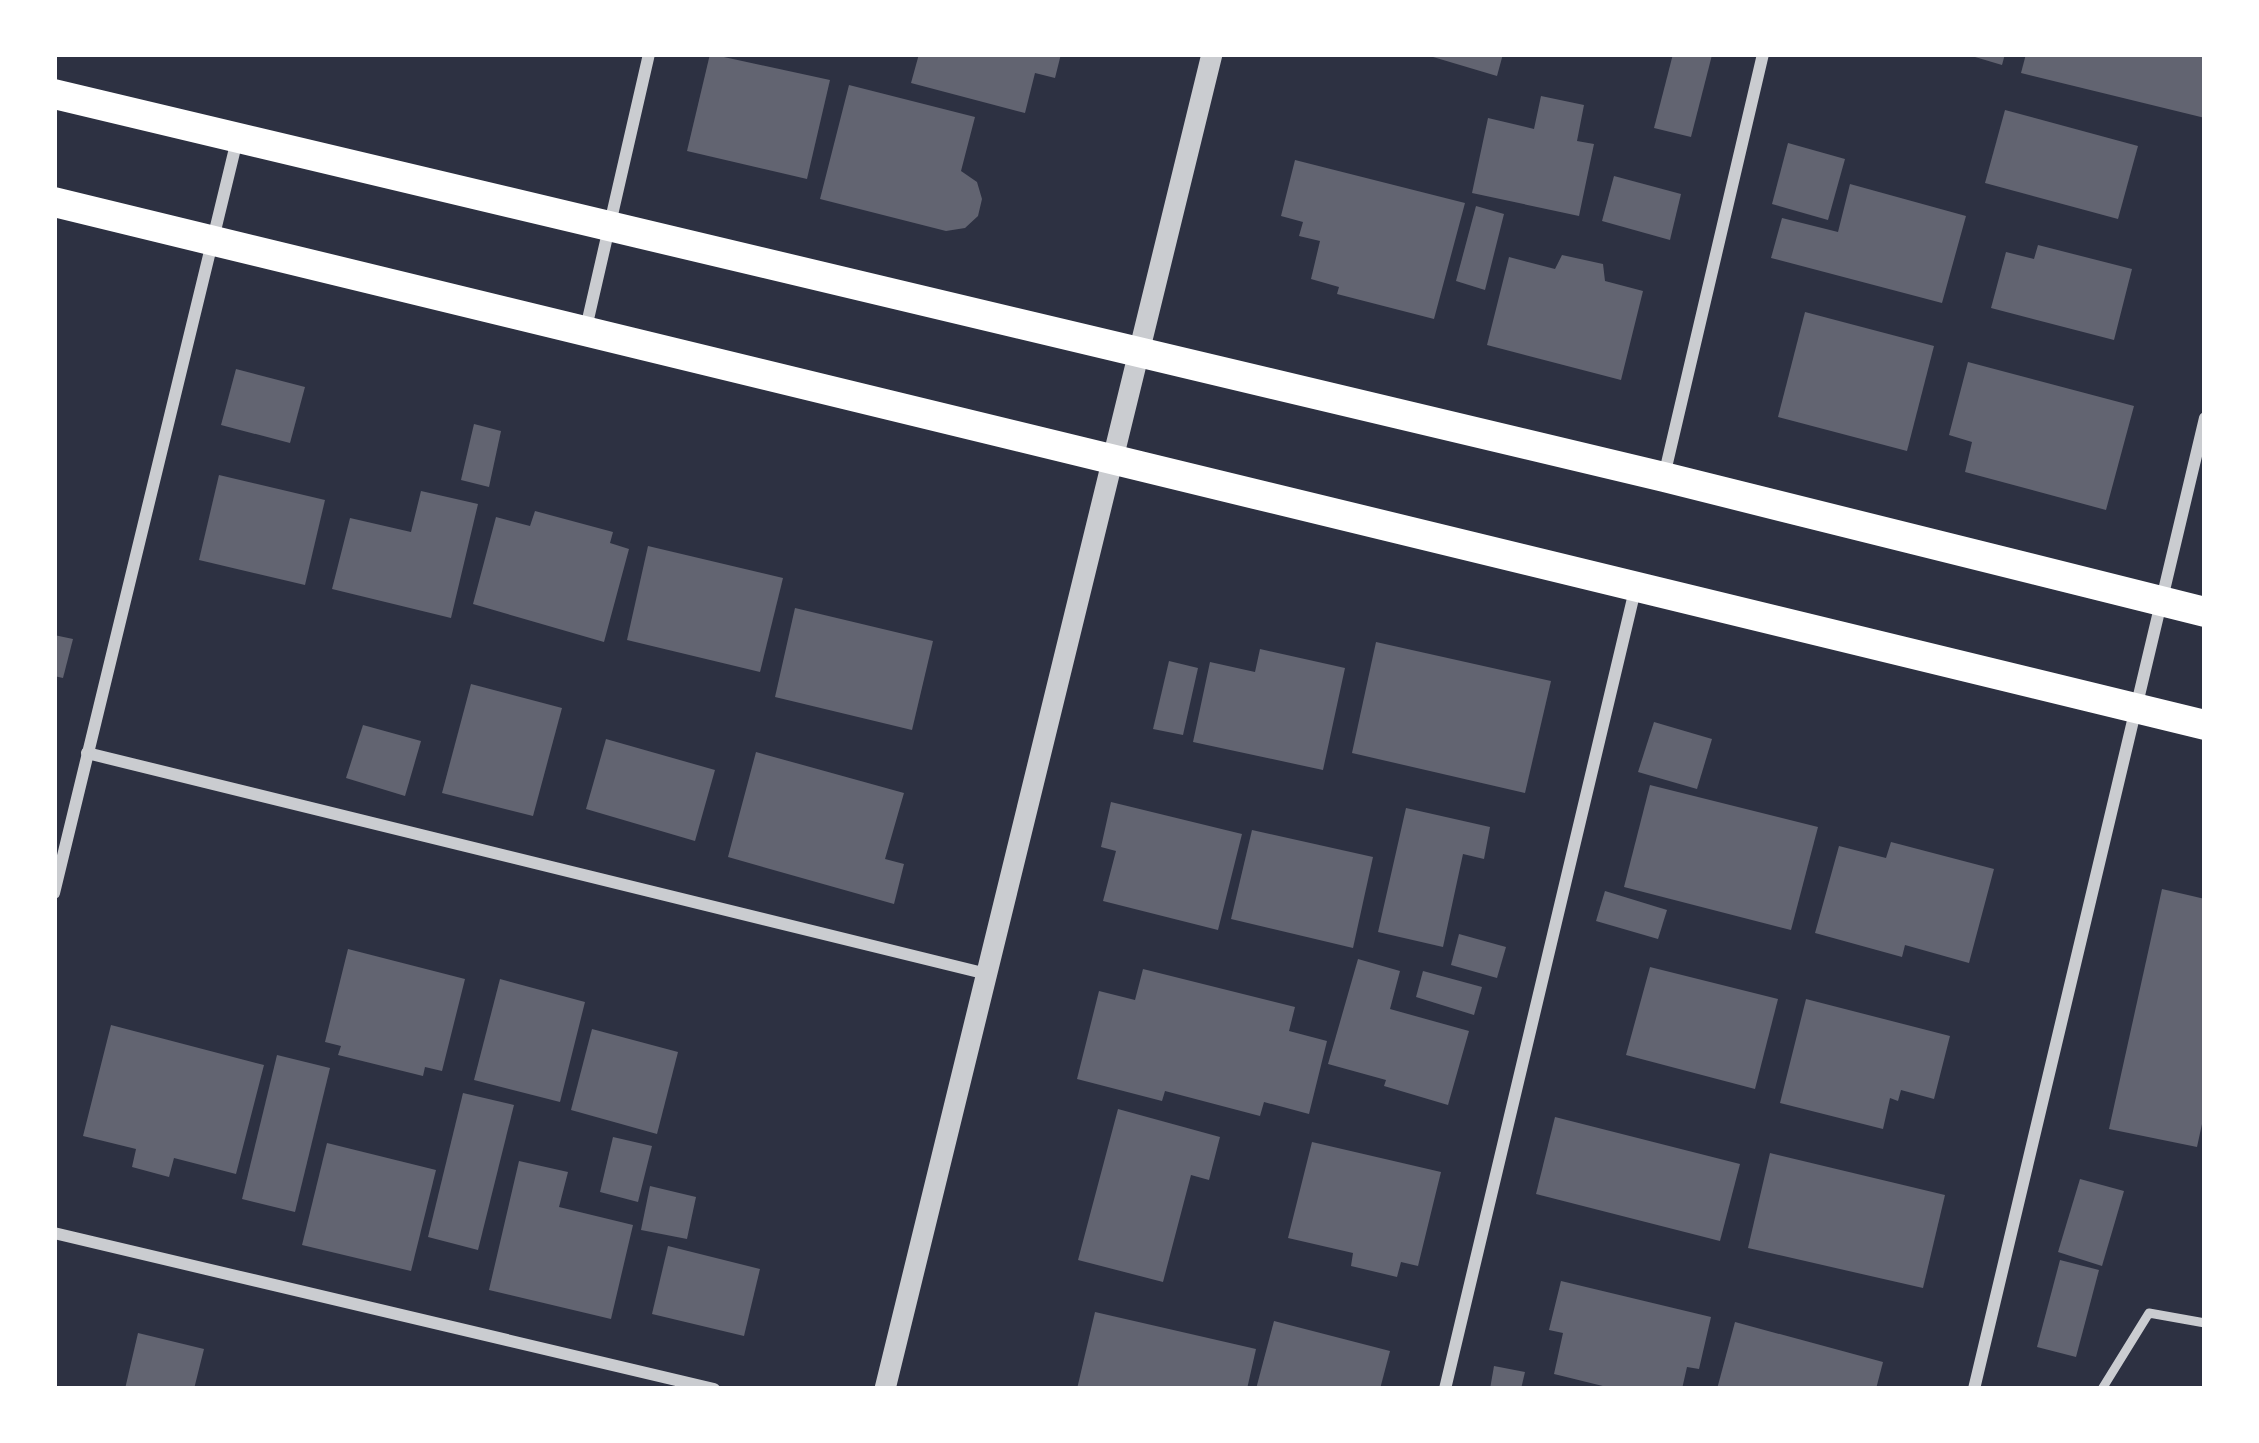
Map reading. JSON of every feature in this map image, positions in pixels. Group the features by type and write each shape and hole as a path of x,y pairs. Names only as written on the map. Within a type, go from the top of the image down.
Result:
{"main road":[{"path":"54,94 1664,477 2205,612"},
{"path":"54,202 2205,725"}],"street":[{"path":"586,329 650,54"},
{"path":"885,1389 1212,54"},
{"path":"1664,477 1763,54"},
{"path":"54,893 238,136"},
{"path":"1974,1389 2205,418"},
{"path":"1445,1389 1635,589"},
{"path":"87,753 988,974"},
{"path":"54,1233 714,1389"}],"lane":[{"path":"2102,1389 2149,1312 2205,1323"}],"building":[{"path":"710,54 830,80 807,179 687,151"},
{"path":"919,54 1061,54 1055,78 1035,73 1025,113 911,83"},
{"path":"1423,54 1503,54 1497,76"},
{"path":"1673,54 1712,55 1691,137 1654,128"},
{"path":"1965,54 2005,54 2002,65"},
{"path":"2026,54 2205,54 2205,118 2021,73"},
{"path":"849,85 975,117 961,171 977,182 982,199 978,216 965,228 946,231 820,199"},
{"path":"1541,96 1584,105 1577,141 1594,144 1579,216 1472,193 1488,118 1534,129"},
{"path":"2005,110 2138,146 2118,219 1985,183"},
{"path":"1788,143 1845,159 1828,220 1772,204"},
{"path":"1295,160 1465,203 1434,319 1337,294 1339,287 1311,279 1320,241 1299,236 1303,222 1281,216"},
{"path":"1614,176 1681,194 1670,240 1602,221"},
{"path":"1850,184 1966,216 1942,303 1771,258 1782,218 1838,232"},
{"path":"1476,206 1504,214 1485,290 1456,281"},
{"path":"2038,245 2132,269 2114,340 1991,308 2006,252 2034,259"},
{"path":"1562,255 1603,264 1605,281 1643,291 1621,380 1487,345 1509,257 1555,269"},
{"path":"1805,312 1934,346 1907,451 1778,417"},
{"path":"1968,362 2134,406 2106,510 1965,472 1972,442 1949,435"},
{"path":"236,369 305,387 290,443 221,425"},
{"path":"474,424 501,431 489,487 461,480"},
{"path":"219,475 325,500 305,585 199,560"},
{"path":"421,491 478,504 451,618 332,589 350,518 411,532"},
{"path":"535,511 613,532 610,543 629,549 604,642 473,604 496,517 530,526"},
{"path":"648,546 783,578 760,672 627,640"},
{"path":"795,608 933,641 912,730 775,697"},
{"path":"54,635 73,639 63,678 54,676"},
{"path":"1376,642 1551,681 1525,793 1352,753"},
{"path":"1260,649 1345,668 1323,770 1193,742 1210,662 1255,672"},
{"path":"1169,661 1198,668 1183,735 1153,729"},
{"path":"471,684 562,708 533,816 442,793"},
{"path":"1654,722 1712,739 1697,789 1638,772"},
{"path":"363,725 421,741 405,796 346,778"},
{"path":"606,739 715,770 695,841 586,809"},
{"path":"756,752 904,793 885,859 904,864 894,904 728,857"},
{"path":"1650,785 1818,827 1791,930 1624,887"},
{"path":"1111,802 1242,834 1218,930 1103,901 1116,851 1101,847"},
{"path":"1406,808 1490,827 1484,859 1463,854 1443,947 1378,932"},
{"path":"1252,830 1373,857 1353,948 1231,919"},
{"path":"1891,842 1994,869 1969,963 1905,945 1902,957 1815,933 1839,846 1886,858"},
{"path":"2162,889 2205,899 2205,1110 2197,1147 2109,1129"},
{"path":"1605,891 1667,910 1658,939 1596,921"},
{"path":"1459,934 1506,947 1497,978 1451,965"},
{"path":"348,949 465,979 442,1071 425,1067 423,1076 338,1055 341,1046 325,1042"},
{"path":"1358,959 1400,971 1390,1009 1469,1031 1448,1105 1384,1086 1386,1080 1328,1064"},
{"path":"1650,967 1778,999 1755,1089 1626,1055"},
{"path":"1143,969 1295,1007 1289,1031 1327,1041 1309,1114 1264,1102 1260,1116 1165,1091 1162,1101 1077,1079 1099,991 1135,1000"},
{"path":"1423,971 1482,987 1474,1015 1416,997"},
{"path":"500,979 585,1002 560,1102 474,1080"},
{"path":"1806,999 1950,1036 1934,1099 1901,1090 1898,1101 1890,1098 1883,1129 1780,1103"},
{"path":"111,1025 264,1065 236,1174 174,1158 169,1177 132,1167 136,1149 83,1136"},
{"path":"592,1029 678,1052 657,1134 571,1110"},
{"path":"277,1055 330,1068 295,1212 242,1199"},
{"path":"463,1093 514,1105 478,1250 428,1237"},
{"path":"1118,1109 1220,1137 1209,1180 1191,1175 1163,1282 1078,1260"},
{"path":"1555,1117 1740,1164 1720,1241 1536,1194"},
{"path":"613,1137 652,1146 638,1202 600,1192"},
{"path":"1312,1142 1441,1172 1418,1266 1401,1262 1397,1277 1351,1266 1353,1253 1288,1238"},
{"path":"327,1143 436,1170 411,1271 302,1245"},
{"path":"1770,1153 1945,1195 1923,1288 1748,1248"},
{"path":"519,1161 568,1172 559,1207 633,1225 611,1319 489,1290"},
{"path":"2080,1179 2124,1191 2102,1266 2058,1252"},
{"path":"650,1186 696,1197 687,1239 641,1230"},
{"path":"668,1246 760,1269 744,1336 652,1314"},
{"path":"2060,1260 2099,1270 2076,1357 2037,1347"},
{"path":"1561,1281 1711,1317 1699,1369 1687,1367 1682,1389 1615,1389 1554,1374 1563,1333 1549,1330"},
{"path":"1095,1312 1256,1349 1247,1389 1077,1389"},
{"path":"1274,1321 1390,1351 1380,1389 1256,1389"},
{"path":"1735,1322 1883,1362 1876,1389 1717,1389"},
{"path":"138,1333 204,1349 194,1389 125,1389"},
{"path":"1494,1366 1525,1372 1521,1389 1490,1389"}]}
